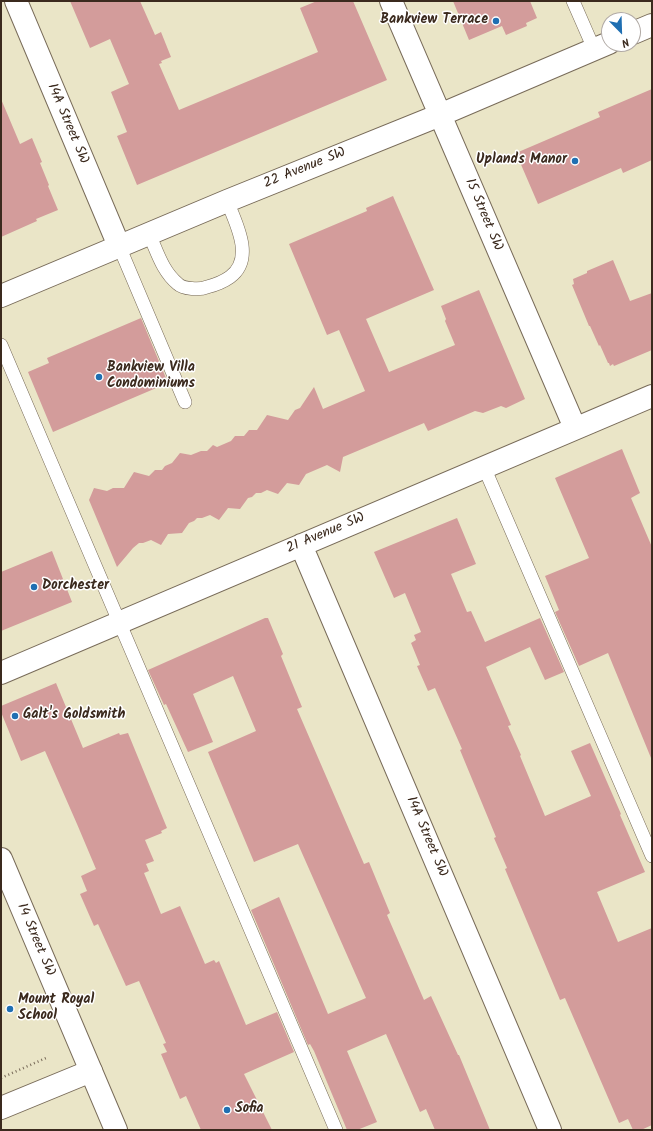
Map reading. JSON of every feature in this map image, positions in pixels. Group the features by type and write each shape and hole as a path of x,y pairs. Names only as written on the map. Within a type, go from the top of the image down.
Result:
{"street":[{"name":"14A Street SW","path":"16,1 119,246"},
{"name":"15 Street SW","path":"391,1 575,428"},
{"path":"641,29 652,24"},
{"name":"22 Avenue SW","path":"1,296 227,201 440,115 601,46"},
{"name":"21 Avenue SW","path":"1,673 484,466 652,396"},
{"name":"14A Street SW","path":"301,545 550,1130"},
{"name":"14 Street SW","path":"1,860 116,1130"},
{"path":"1,1108 91,1070"}],"lane":[{"path":"573,1 601,44"},
{"path":"149,234 162,265 168,275 179,286 193,289 204,289 216,284 230,277 240,265 242,248 239,232 227,201"},
{"path":"119,246 184,402"},
{"path":"1,345 336,1130"},
{"path":"484,466 652,856"}],"path":[{"path":"1,1078 46,1058"}],"building":[{"path":"70,1 140,1 155,35 161,32 171,57 161,61 162,63 159,64 179,110 318,52 300,8 317,1 353,1 387,80 137,185 117,136 127,132 111,92 129,84 110,39 90,48"},
{"name":"Bankview Terrace","path":"453,1 530,1 537,18 526,23 527,26 506,35 502,26 469,40"},
{"name":"Uplands Manor","path":"652,89 652,160 623,173 621,168 538,204 516,153 600,117 598,112"},
{"path":"1,99 20,144 32,138 42,162 40,163 49,185 48,186 58,210 36,219 37,221 1,237"},
{"path":"393,196 434,290 366,319 389,372 455,345 445,321 446,319 441,306 479,290 525,399 506,408 501,406 483,413 475,411 428,431 424,423 343,457 340,472 327,465 306,474 299,485 287,483 278,494 267,490 261,493 256,493 252,497 248,498 240,509 228,508 219,520 210,515 197,518 189,523 182,533 168,534 161,545 151,540 139,543 117,567 89,500 94,488 107,491 113,488 124,488 134,472 149,476 155,470 162,470 165,466 172,463 180,453 191,455 201,451 207,451 213,445 217,447 231,441 235,436 244,436 249,430 257,430 267,415 288,420 295,410 300,408 314,387 323,409 365,391 339,330 327,335 289,244 367,211 366,208"},
{"path":"613,260 630,301 652,293 652,350 614,366 613,364 610,366 589,326 572,285 574,284 573,279 587,273 587,271"},
{"name":"Bankview Villa Condominiums","path":"141,318 168,383 53,432 28,372 49,363 47,358"},
{"path":"622,449 640,493 631,498 652,547 651,758 608,653 579,666 555,612 559,610 545,576 589,558 555,478"},
{"path":"457,518 476,564 451,574 467,612 471,611 485,642 540,618 564,672 545,680 530,647 486,667 511,725 508,726 545,816 591,796 571,751 590,743 645,872 597,892 618,942 652,928 652,1125 641,1130 633,1130 628,1119 619,1123 565,998 560,1000 505,869 507,868 494,838 496,837 460,750 462,749 435,688 428,691 417,666 420,665 411,643 416,640 414,635 421,632 405,593 394,598 374,552"},
{"name":"Dorchester","path":"52,551 72,602 1,631 1,572"},
{"path":"268,618 283,654 281,656 302,707 297,709 364,864 369,862 390,913 387,915 424,1000 431,996 459,1055 490,1130 435,1130 426,1109 420,1112 386,1034 347,1051 377,1122 357,1130 347,1130 314,1051 310,1044 308,1045 251,910 279,897 328,1014 366,998 298,844 254,862 208,752 256,731 233,676 193,694 213,742 188,752 166,704 164,705 148,670"},
{"path":"56,683 83,748 119,733 120,735 128,733 167,828 161,831 162,833 145,840 154,861 146,864 149,871 144,873 161,914 180,906 205,964 214,960 216,963 219,961 246,1025 277,1012 294,1052 244,1074 272,1130 201,1130 186,1096 180,1099 161,1054 167,1052 163,1044 166,1043 139,981 126,986 98,924 94,926 80,894 87,891 81,876 96,869 77,824 45,751 21,761 1,712 1,706"}],"place":[{"name":"Bankview Terrace","path":"496,21"},
{"name":"Uplands Manor","path":"575,161"},
{"name":"Bankview Villa Condominiums","path":"99,377"},
{"name":"Dorchester","path":"34,587"},
{"name":"Galt's Goldsmith","path":"15,716"},
{"name":"Mount Royal School","path":"10,1009"},
{"name":"Sofia","path":"227,1110"}]}
